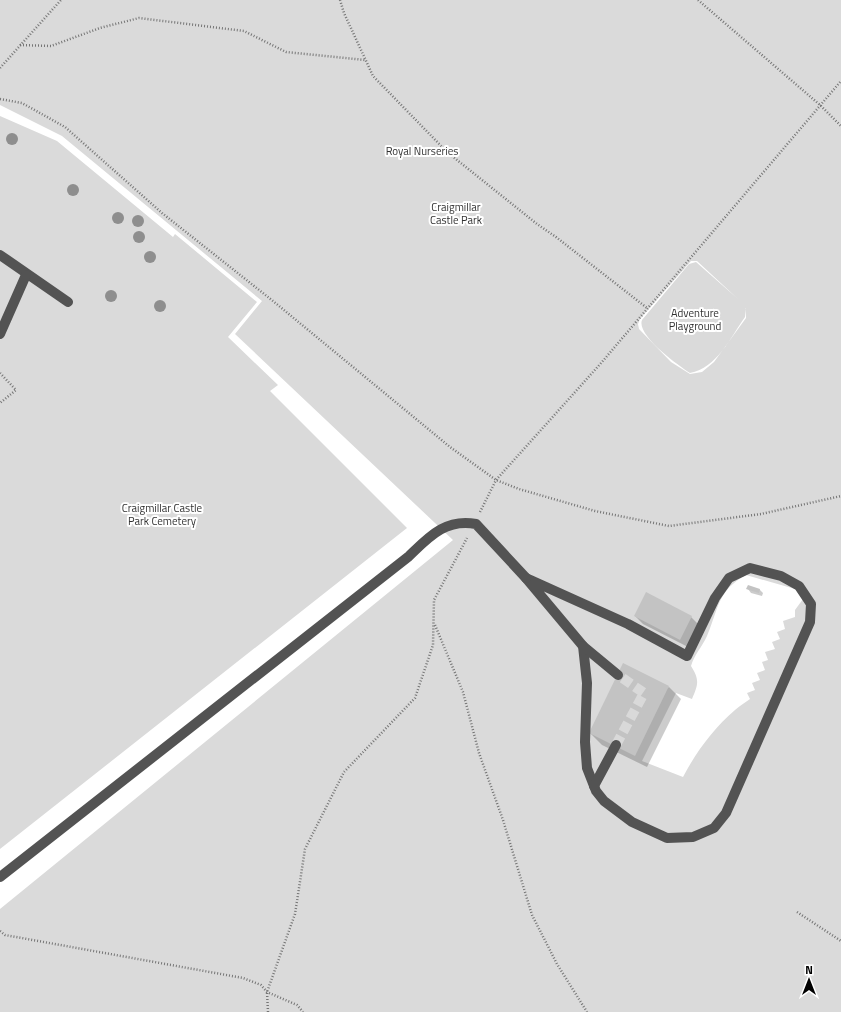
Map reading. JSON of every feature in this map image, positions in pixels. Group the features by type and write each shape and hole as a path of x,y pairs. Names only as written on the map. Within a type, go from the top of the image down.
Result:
{"lane":[{"path":"0,255 68,302"},
{"path":"0,334 26,274"},
{"path":"0,877 408,557 445,526 469,522 476,524 526,578 583,646 618,675"},
{"path":"526,578 628,624 687,656 715,598 729,578 750,568 781,576 799,586 811,604 810,622 729,806 714,828 692,837 667,838 632,822 604,801 594,786 588,768 585,742 588,683 583,646"},
{"path":"594,786 616,745"}],"path":[{"path":"0,68 61,0"},
{"path":"340,0 373,76 447,152 537,224 647,308"},
{"path":"698,0 820,105 841,126"},
{"path":"20,46 51,46 100,28 139,18 244,31 286,52 365,60"},
{"path":"268,1012 267,992 295,914 305,849 344,772 415,698 433,645 434,600 476,524 482,505 496,480 602,362 841,81"},
{"path":"0,99 22,103 65,127 162,213 273,301 450,447 496,480 519,490 595,511 669,526 761,514 841,496"},
{"path":"0,373 16,390 0,403"},
{"path":"434,625 463,692 479,753 503,820 532,916 557,964 587,1012"},
{"path":"797,912 841,941"},
{"path":"0,931 6,935 243,978 261,985 267,992 297,1005 303,1012"}],"green space":[{"name":"Craigmillar Castle Park","path":"0,0 841,0 841,1012 0,1012 0,909 453,540 235,334 262,301 62,136 0,105","holes":["691,261 697,261 738,299 696,262 689,264 642,320 642,326 645,333 659,349 690,373 700,370 708,365 722,351 714,362 702,372 690,374 671,362 639,329 638,324 640,319","746,309 746,318 728,342 745,317","746,575 795,589 803,599 795,610 795,617 783,621 785,629 777,632 780,639 772,642 775,649 765,652 768,660 762,662 765,670 757,673 760,680 752,683 755,690 747,693 750,699 727,717 713,733 683,777 642,761 676,693 692,699 696,690 697,682 696,675 691,666 692,662 707,636 720,601 729,587"]},
{"name":"Craigmillar Castle Park Cemetery","path":"0,116 57,141 173,237 175,234 257,302 228,337 278,385 270,391 407,528 0,849"}],"building":[{"path":"748,585 760,589 759,593 746,589"},
{"path":"646,592 692,616 680,640 634,616"},
{"path":"623,663 669,686 635,756 589,733"}],"tunnel":[{"path":"616,745 644,693 618,675"}],"park label":[{"name":"Royal Nurseries","path":"422,151"},
{"name":"Adventure Playground","path":"695,319"}]}
